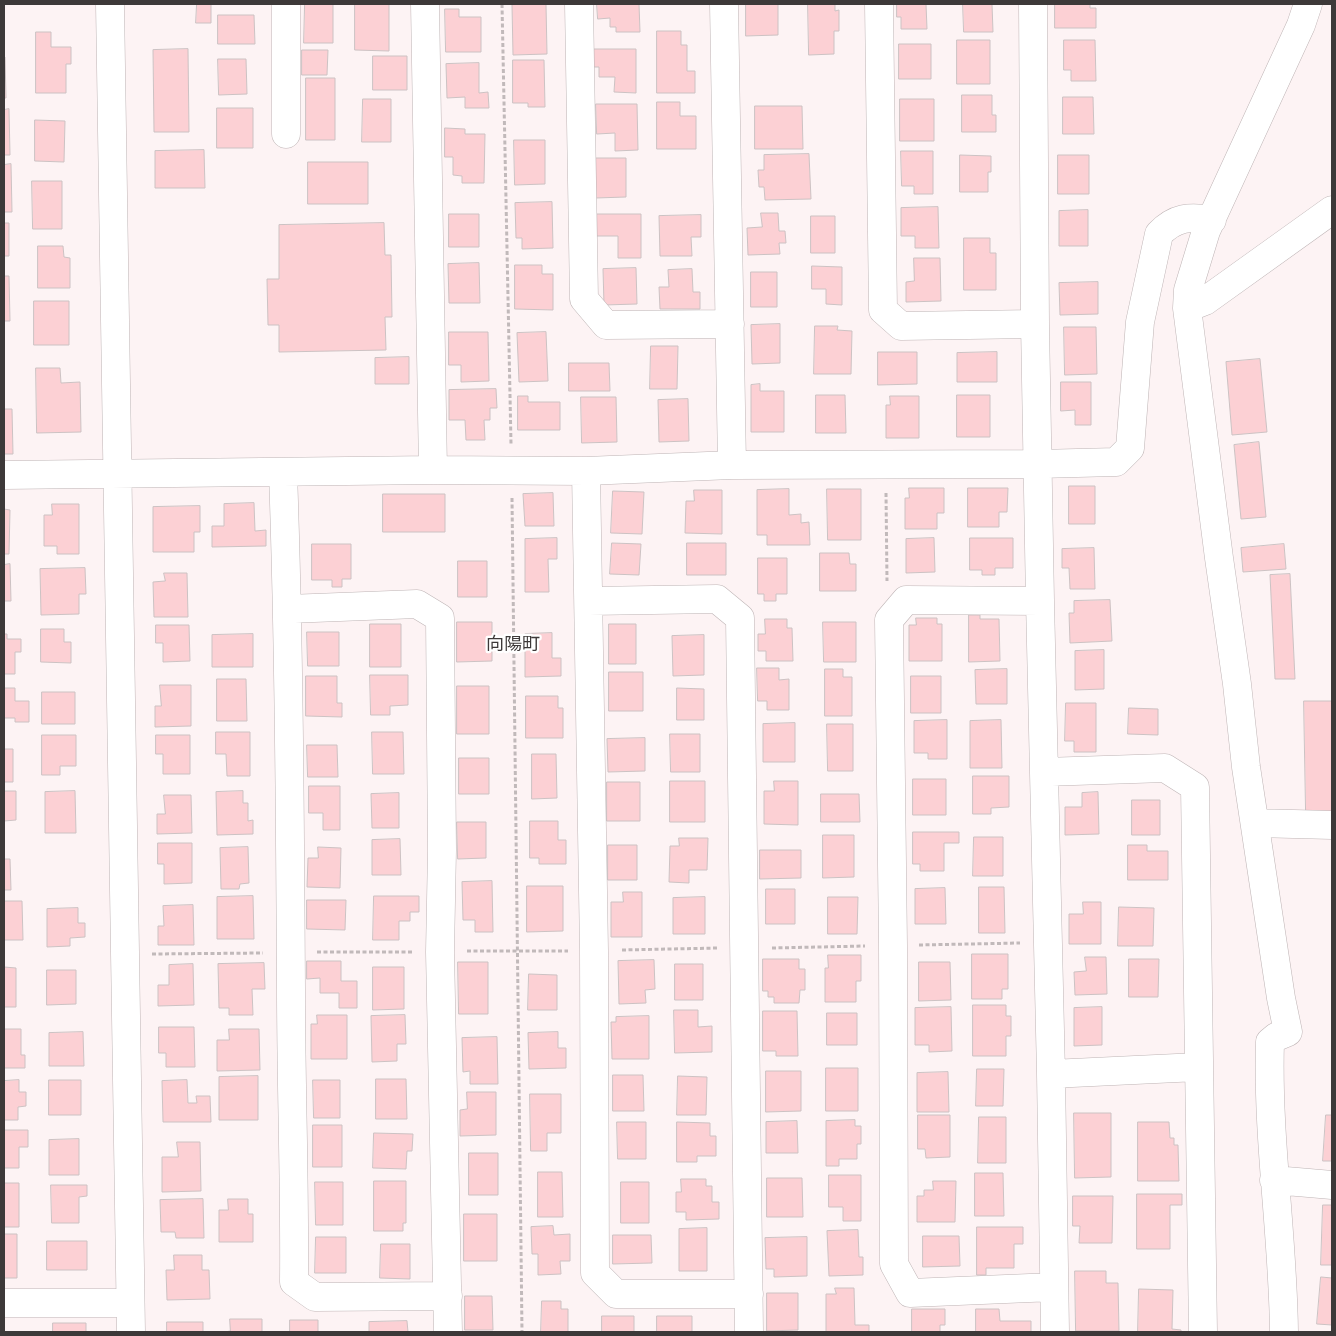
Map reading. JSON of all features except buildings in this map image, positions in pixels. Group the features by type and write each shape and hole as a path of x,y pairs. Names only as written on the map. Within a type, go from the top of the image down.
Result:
{"street":[{"path":"110,4 131,1332"},
{"path":"286,4 286,134"},
{"path":"425,4 433,470"},
{"path":"579,4 584,299 606,325 730,324"},
{"path":"724,4 732,465"},
{"path":"879,4 884,310 901,326 1035,324"},
{"path":"1033,4 1035,324 1055,1332"},
{"path":"1284,1332 1284,1290 1274,1180 1269,1070 1270,1042 1288,1032 1281,998 1246,767 1237,684 1218,558 1187,308 1192,272 1206,231 1301,26 1308,4"},
{"path":"1187,308 1206,300 1332,210"},
{"path":"4,475 433,470 586,471 732,465 1116,462 1130,448 1140,322 1159,234 1165,228 1180,220 1194,217 1212,220"},
{"path":"586,471 594,961 595,1273 616,1294 749,1294"},
{"path":"283,472 288,609 295,1201 294,1282 314,1297 448,1296"},
{"path":"589,601 717,598 740,618 749,1332"},
{"path":"1040,601 906,600 889,620 894,1264 910,1293 1054,1287"},
{"path":"288,609 417,604 440,618 442,850 440,952 448,1332"},
{"path":"1044,772 1165,768 1195,787 1203,1332"},
{"path":"1255,823 1332,825"},
{"path":"1051,1074 1198,1067"},
{"path":"1274,1180 1332,1185"},
{"path":"4,1303 130,1303"}],"path":[{"path":"502,4 512,470 522,1332"},
{"path":"885,465 888,587 890,597 898,609"}],"district":[{"name":"向陽町","path":"513,645"}]}
